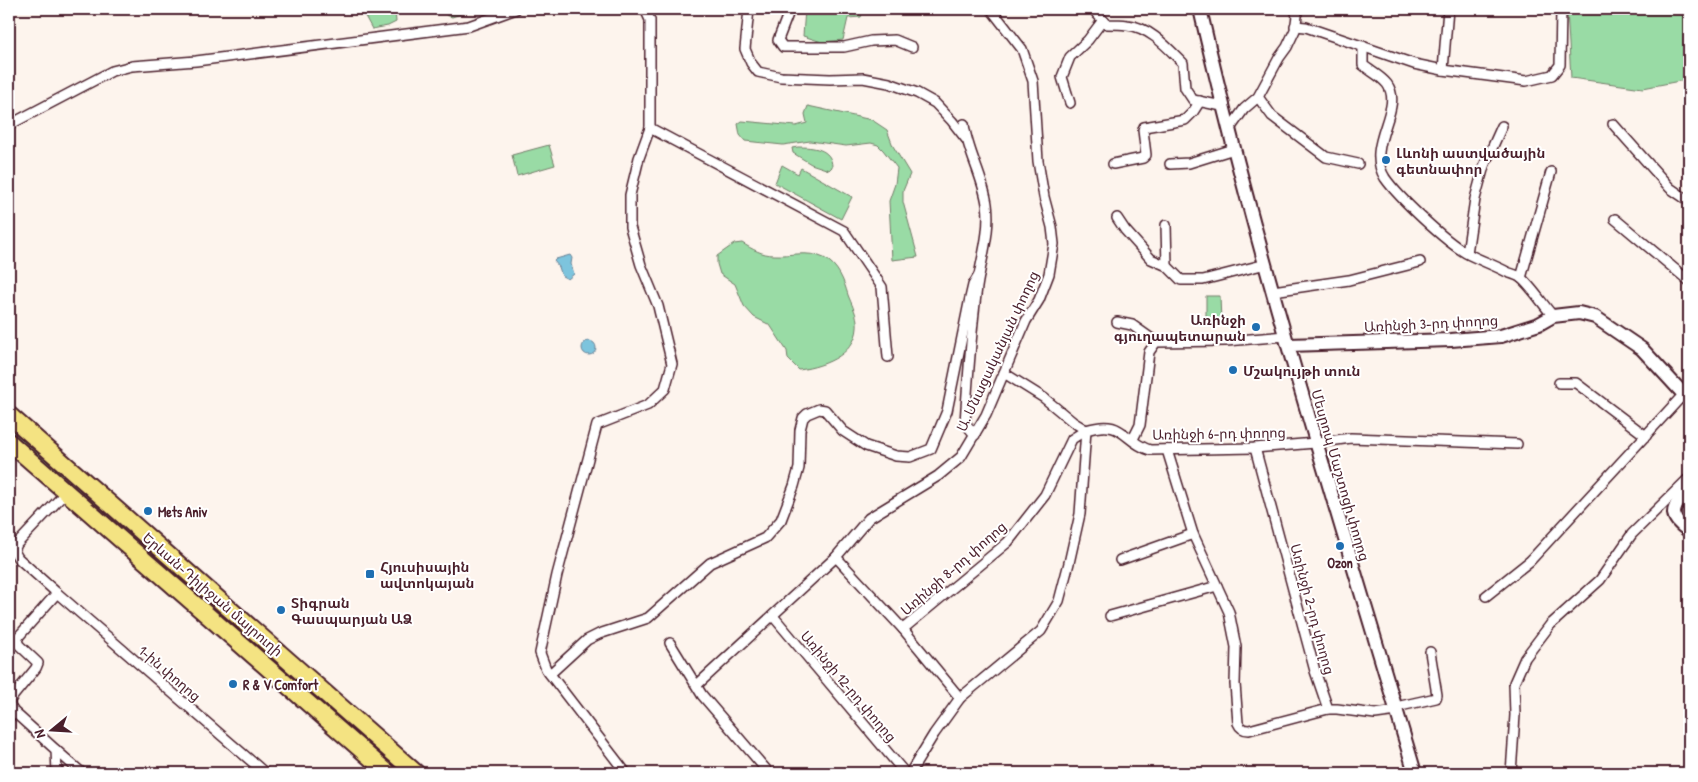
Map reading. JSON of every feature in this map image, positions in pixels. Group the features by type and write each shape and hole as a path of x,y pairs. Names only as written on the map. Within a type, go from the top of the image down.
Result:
{"highway":[{"name":"Երևան-Դիլիջան մայրուղի","path":"9,415 416,771"},
{"name":"Երևան-Դիլիջան մայրուղի","path":"9,442 388,773"}],"street":[{"path":"9,125 112,71 132,66 196,61 469,26 516,9"},
{"path":"626,773 546,669 540,653 557,575 597,425 648,405 666,389 672,364 658,306 641,265 630,227 630,195 650,128 650,20 645,9"},
{"path":"748,9 745,49 751,63 758,72 790,77 863,78 889,83 916,93 935,103 966,139"},
{"path":"790,9 778,40 783,47 844,47 871,40 895,40 912,47"},
{"name":"Ա. Մնացականյան փողոց","path":"697,684 836,557 869,518 938,476 961,456 986,415 1026,321 1039,300 1050,274 1054,244 1038,161 1033,81 1022,49 991,9"},
{"path":"1096,9 1097,14 1107,24 1129,25 1147,31 1183,63 1185,88 1193,100 1222,106"},
{"name":"Մեսրոպ Մաշտոցի փողոց","path":"1200,9 1222,106 1287,341 1416,773"},
{"path":"1229,130 1244,109 1258,97 1287,47 1295,26 1297,16 1295,9"},
{"path":"1443,70 1448,9"},
{"path":"1295,26 1306,27 1414,64 1443,70 1526,81 1552,75 1560,64 1561,9"},
{"path":"1070,103 1062,77 1070,57 1088,40 1103,20"},
{"path":"1362,46 1363,65 1384,81 1390,90 1392,98 1379,145 1378,159 1380,169 1386,179 1402,198 1454,246 1521,278 1553,316"},
{"path":"1258,97 1272,116 1326,157 1358,164"},
{"path":"1113,164 1143,158 1146,155 1144,127 1185,120 1200,101"},
{"path":"964,124 966,139 987,204 984,254 979,275 970,343 965,423 975,435"},
{"path":"1613,124 1670,188 1689,201"},
{"path":"1466,253 1475,199 1484,166 1502,126"},
{"path":"650,128 844,231 882,287 888,357"},
{"path":"1170,164 1189,163 1234,149"},
{"path":"1521,278 1552,172"},
{"path":"1117,218 1151,260 1167,266 1181,280 1203,280 1266,264"},
{"path":"1616,219 1689,281"},
{"path":"1166,225 1167,266"},
{"path":"1273,291 1348,280 1420,262"},
{"path":"550,674 587,640 599,634 648,618 710,563 765,538 776,527 786,510 799,468 800,430 803,418 807,414 819,409 825,410 843,430 866,446 896,456 910,457 931,449 947,411 973,285 979,275"},
{"name":"Առինջի 3-րդ փողոց","path":"1287,341 1451,340 1501,336 1539,324 1553,316 1579,313 1595,316 1642,349 1686,398"},
{"path":"1117,322 1132,325 1156,342 1287,341"},
{"path":"1132,439 1140,425 1149,352 1156,342"},
{"path":"910,773 934,734 960,698 1041,631 1059,601 1070,563 1080,514 1086,430 1073,422 1044,398 1004,372"},
{"path":"1559,383 1576,383 1646,436"},
{"path":"1486,596 1530,561 1646,436 1686,398"},
{"name":"Առինջի 6-րդ փողոց","path":"1086,430 1099,426 1114,428 1125,432 1141,447 1150,450 1255,448 1351,438 1517,444"},
{"name":"Առինջի 8-րդ փողոց","path":"904,629 1008,542 1045,495 1072,439 1086,430"},
{"name":"Առինջի 2-րդ փողոց","path":"1255,448 1315,671 1328,710"},
{"path":"1167,450 1193,534 1218,586 1228,612 1236,647 1235,684 1238,723 1240,727 1244,730 1249,730 1337,709 1375,714 1436,698 1430,652"},
{"path":"1684,528 1674,517 1674,509 1689,480"},
{"path":"1510,773 1516,715 1514,683 1525,658 1550,625 1600,580 1632,534 1689,480"},
{"name":"1-ին փողոց","path":"66,492 17,544 14,551 18,558 265,773"},
{"path":"1120,560 1193,534"},
{"path":"836,557 904,629 960,698"},
{"path":"1110,616 1218,586"},
{"path":"56,593 17,640 38,662 36,668 10,700 10,706 14,712 82,773"},
{"name":"Առինջի 12-րդ փողոց","path":"773,616 905,773"},
{"path":"670,643 697,684 702,695 769,773"},
{"path":"56,750 57,773"}],"green space":[{"path":"361,9 395,9 396,22 388,26 372,29"},
{"path":"443,9 475,9 452,17 446,15"},
{"path":"805,9 864,9 861,17 848,18 843,40 822,42 803,36"},
{"path":"1567,9 1689,9 1689,82 1685,80 1643,88 1571,78"},
{"path":"808,106 872,120 887,130 893,146 910,174 903,191 903,202 918,257 892,260 889,201 895,184 897,168 878,145 871,143 846,146 810,141 783,145 745,141 740,135 738,124 742,121 796,126 807,123 805,114"},
{"path":"549,145 555,165 517,176 512,155"},
{"path":"792,148 815,148 825,152 829,156 832,167 829,170 811,164 793,153"},
{"path":"782,165 798,174 801,168 852,197 841,219 775,183"},
{"path":"742,243 770,255 811,254 824,258 837,269 855,311 857,321 853,342 847,350 830,361 799,370 788,359 787,351 770,325 754,317 744,306 735,284 720,274 717,256 734,244"},
{"path":"1206,296 1220,296 1221,322 1206,322"},
{"path":"9,428 406,773 398,773 9,435"}],"water":[{"path":"570,255 574,274 568,279 562,276 559,267 554,261"},
{"path":"586,341 592,341 596,348 592,355 586,355 582,351 582,345"}],"place":[{"name":"Լևոնի աստվածային գետնափոր","path":"1386,160"},
{"name":"Առինջի գյուղապետարան","path":"1256,327"},
{"name":"Մշակույթի տուն","path":"1233,370"},
{"name":"Mets Aniv","path":"148,511"},
{"name":"Ozon","path":"1340,546"},
{"name":"Հյուսիսային ավտոկայան","path":"370,574"},
{"name":"Տիգրան Գասպարյան ԱՁ","path":"281,610"},
{"name":"R & V Comfort","path":"233,684"}]}
